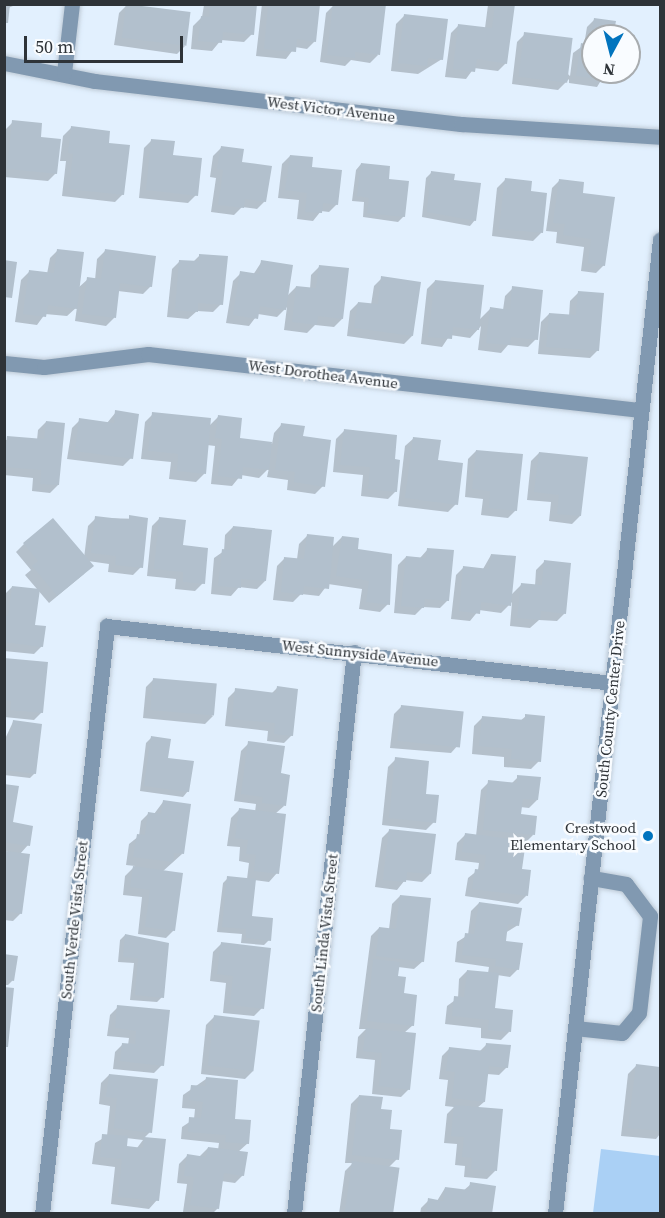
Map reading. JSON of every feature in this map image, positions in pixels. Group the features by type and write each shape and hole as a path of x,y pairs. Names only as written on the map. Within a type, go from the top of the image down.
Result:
{"street":[{"path":"64,73 72,4"},
{"name":"West Victor Avenue","path":"4,63 64,73 95,81 461,123 660,137"},
{"name":"South County Center Drive","path":"555,1214 660,240"},
{"name":"West Dorothea Avenue","path":"4,363 44,367 148,354 641,410"},
{"name":"West Sunnyside Avenue","path":"106,626 354,652 613,683"},
{"name":"South Verde Vista Street","path":"42,1214 106,626"},
{"name":"South Linda Vista Street","path":"294,1214 354,652"},
{"path":"575,1028 622,1033 639,1013 650,916 626,884 591,878"}],"shaded area":[{"path":"601,1149 660,1156 660,1213 593,1213"}],"building":[{"path":"4,4 10,4 8,23 4,23"},
{"path":"126,4 191,12 186,46 122,38"},
{"path":"210,4 257,4 254,35 223,32 222,43 198,41 201,16 209,17"},
{"path":"268,4 320,4 316,42 297,39 296,52 264,49"},
{"path":"333,4 386,4 380,55 355,52 355,58 327,55"},
{"path":"495,4 515,4 507,64 477,59 475,72 453,69 458,24 492,28"},
{"path":"404,14 448,19 443,60 428,58 427,66 398,63"},
{"path":"594,18 616,21 615,24 593,24"},
{"path":"524,32 573,38 567,83 519,77"},
{"path":"581,43 581,77 576,76"},
{"path":"12,120 42,123 41,137 61,139 57,174 7,169"},
{"path":"71,126 110,131 109,143 130,145 124,195 69,189 73,154 68,153"},
{"path":"151,139 175,141 173,155 202,158 198,196 146,190"},
{"path":"221,146 244,149 242,162 272,166 266,202 245,199 244,208 218,205 223,170 217,169"},
{"path":"290,155 313,157 312,167 342,170 338,205 323,203 322,213 305,212 307,193 285,190"},
{"path":"361,163 390,166 389,179 409,181 405,217 367,213 369,198 357,196"},
{"path":"431,171 455,174 454,180 481,183 476,221 427,212"},
{"path":"505,178 532,181 531,191 547,193 543,233 499,229"},
{"path":"559,179 584,182 583,193 615,197 605,266 588,263 591,239 563,235 565,224 553,223"},
{"path":"57,249 84,252 77,309 48,305 46,317 23,314 29,270 54,273"},
{"path":"105,249 156,256 152,287 120,283 116,318 82,314 87,277 101,279"},
{"path":"199,254 228,256 223,305 198,303 198,312 175,310 179,260 199,261"},
{"path":"4,260 17,262 12,298 4,297"},
{"path":"261,260 293,265 286,310 260,306 258,319 233,315 240,271 259,274"},
{"path":"319,265 349,268 343,319 318,316 317,325 292,322 296,286 316,288"},
{"path":"381,276 421,282 413,336 354,328 358,302 378,304"},
{"path":"435,280 484,285 479,330 453,327 452,339 428,337"},
{"path":"512,286 543,290 538,340 511,337 510,345 486,343 490,307 510,310"},
{"path":"578,291 604,293 599,351 546,347 549,313 576,315"},
{"path":"115,410 139,414 133,459 75,451 79,418 114,423"},
{"path":"152,412 211,418 206,474 177,471 178,454 148,451"},
{"path":"218,415 242,418 240,438 272,442 269,470 243,467 242,479 218,476 222,439 215,438"},
{"path":"46,421 65,423 59,485 40,484 41,470 4,467 7,436 44,439"},
{"path":"281,423 305,426 303,436 331,440 325,487 294,482 295,472 275,470"},
{"path":"344,429 397,435 395,459 400,460 397,492 368,489 370,467 340,465"},
{"path":"413,437 441,440 438,460 463,463 458,505 405,498"},
{"path":"476,450 523,454 517,511 489,508 490,491 472,489"},
{"path":"539,452 588,457 581,516 557,514 559,495 534,492"},
{"path":"129,515 148,518 143,568 115,565 116,556 91,553 95,516 129,520"},
{"path":"159,517 186,520 183,545 208,548 205,584 183,582 183,572 154,569"},
{"path":"53,518 94,566 57,596 32,566 38,561 23,543"},
{"path":"233,526 272,530 266,581 241,579 241,588 218,586 222,549 230,550"},
{"path":"307,534 334,537 329,589 304,586 303,595 281,592 284,557 304,559"},
{"path":"342,536 359,538 358,549 392,554 390,605 366,602 369,581 336,576"},
{"path":"427,548 454,550 449,601 425,599 424,608 401,606 406,556 426,558"},
{"path":"491,554 516,556 511,606 481,602 480,614 459,611 463,566 489,569"},
{"path":"544,560 571,563 566,614 541,611 540,620 517,618 521,583 542,585"},
{"path":"12,586 40,589 35,625 46,626 43,647 4,642 4,615 8,616"},
{"path":"4,658 48,662 43,713 10,710 11,701 4,700"},
{"path":"153,678 217,684 214,715 150,710"},
{"path":"277,686 298,689 293,736 274,734 275,723 232,719 235,688 276,693"},
{"path":"401,705 464,712 460,747 397,741"},
{"path":"525,714 545,716 541,762 511,759 512,749 479,746 482,716 525,720"},
{"path":"13,720 42,724 36,774 4,770 4,740 10,740"},
{"path":"151,736 171,739 168,758 194,761 189,792 144,786"},
{"path":"248,741 285,746 281,773 290,775 286,806 262,803 263,797 241,794"},
{"path":"395,757 429,761 426,794 439,795 436,823 389,818"},
{"path":"517,775 541,777 538,800 523,799 521,814 537,816 535,835 483,830 488,780 517,783"},
{"path":"4,784 19,786 13,822 33,826 30,846 4,842"},
{"path":"163,800 191,804 184,854 174,853 173,862 133,857 137,834 145,835 148,812 161,814"},
{"path":"239,808 286,814 279,874 254,871 256,855 246,854 248,840 235,838"},
{"path":"389,829 436,834 431,874 407,872 406,882 383,880"},
{"path":"465,833 526,841 522,869 531,870 528,896 472,889 475,869 484,870 486,855 462,852"},
{"path":"6,851 30,854 22,914 4,911"},
{"path":"133,866 183,873 175,931 145,927 150,890 130,887"},
{"path":"227,876 256,879 252,916 273,918 271,941 246,938 246,929 222,927"},
{"path":"400,895 431,898 424,962 376,956 379,927 396,929"},
{"path":"479,902 522,908 519,926 508,924 506,941 523,943 519,970 495,966 496,959 462,955 465,933 474,934"},
{"path":"125,934 169,943 164,998 135,995 138,958 123,957"},
{"path":"221,942 271,948 264,1009 230,1005 233,976 217,974"},
{"path":"4,954 18,956 14,981 4,979"},
{"path":"373,959 400,962 398,976 406,977 404,993 417,995 414,1026 367,1021"},
{"path":"467,970 499,973 495,1008 513,1010 511,1032 488,1030 489,1020 452,1016 454,996 464,997"},
{"path":"4,987 14,988 8,1047 4,1047"},
{"path":"117,1005 170,1010 164,1066 120,1061 122,1043 135,1044 136,1031 115,1028"},
{"path":"214,1015 260,1021 253,1071 208,1066"},
{"path":"366,1028 416,1033 410,1090 379,1086 382,1053 363,1051"},
{"path":"486,1043 511,1045 508,1068 489,1066 485,1102 452,1098 455,1072 446,1071 449,1047 485,1051"},
{"path":"636,1064 660,1067 660,1131 628,1128"},
{"path":"109,1074 158,1079 152,1133 114,1128 117,1098 106,1097"},
{"path":"206,1077 238,1080 235,1119 251,1120 249,1144 225,1142 226,1135 188,1132 189,1117 201,1118 203,1102 189,1100 191,1085 205,1086"},
{"path":"359,1095 383,1097 381,1109 392,1110 390,1129 402,1130 399,1160 352,1155"},
{"path":"454,1105 503,1109 497,1171 471,1169 472,1158 462,1157 464,1137 451,1136"},
{"path":"102,1134 128,1136 127,1146 143,1148 144,1137 166,1139 159,1201 118,1197 122,1159 100,1157"},
{"path":"208,1147 248,1152 244,1176 224,1173 219,1209 190,1205 194,1177 184,1176 187,1154 206,1157"},
{"path":"352,1161 400,1168 393,1214 345,1213"},
{"path":"470,1182 496,1186 492,1214 426,1214 428,1198 443,1201 445,1187 469,1190"}],"place":[{"name":"Crestwood Elementary School","path":"648,836"}]}
